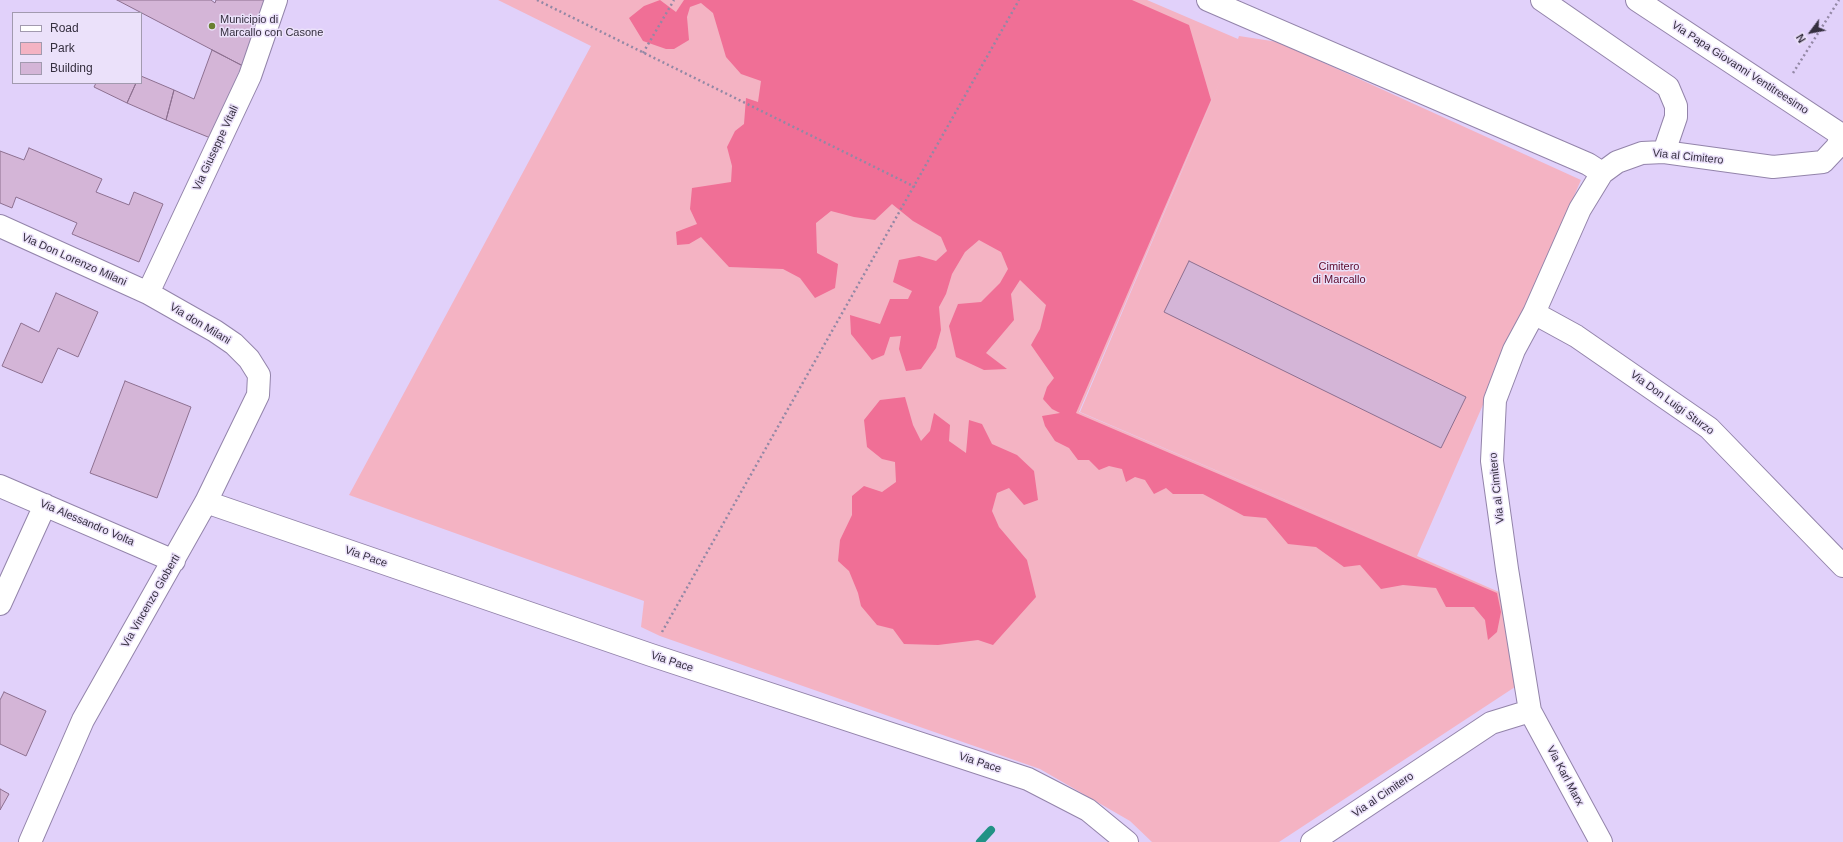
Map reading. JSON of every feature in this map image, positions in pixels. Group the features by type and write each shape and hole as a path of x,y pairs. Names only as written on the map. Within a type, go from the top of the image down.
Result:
{"street":[{"name":"Via Giuseppe Vitali","path":"148,293 250,76 276,0"},
{"path":"1208,0 1588,164 1602,173"},
{"path":"1542,0 1668,87 1676,106 1676,117 1664,152"},
{"name":"Via Papa Giovanni Ventitreesimo","path":"1637,0 1843,136"},
{"name":"Via al Cimitero","path":"1312,842 1491,723 1530,711 1507,569 1492,461 1495,400 1514,350 1534,313 1580,208 1602,173 1617,162 1642,153 1664,152 1773,167 1823,162 1838,147 1843,136"},
{"name":"Via Don Lorenzo Milani","path":"0,226 148,293"},
{"name":"Via don Milani","path":"148,293 215,331 234,344 249,359"},
{"name":"Via Don Luigi Sturzo","path":"1534,313 1576,336 1709,428 1843,566"},
{"name":"Via Vincenzo Gioberti","path":"30,842 83,720 206,502 258,395 259,375 249,359"},
{"name":"Via Alessandro Volta","path":"0,486 174,561"},
{"name":"Via Pace","path":"206,502 651,655 1028,779 1088,810 1128,842"},
{"path":"0,604 45,505"},
{"name":"Via Karl Marx","path":"1530,711 1601,842"}],"path":[{"path":"538,0 914,187"},
{"path":"643,52 674,0"},
{"path":"651,655 1019,0"},
{"path":"1780,94 1839,0"}],"green space":[{"name":"Cimitero di Marcallo","path":"498,0 1147,0 1238,39 1239,36 1278,42 1581,180 1417,556 1499,592 1518,685 1279,842 1152,842 1130,821 1040,769 660,636 641,627 644,601 349,495 591,46","holes":["1223,74 1080,412 1409,553 1079,412"]}],"shaded area":[{"path":"660,0 676,12 684,0 1132,0 1189,25 1211,100 1076,413 1497,593 1501,612 1497,632 1488,640 1485,620 1474,607 1446,607 1436,588 1403,585 1381,589 1360,565 1344,567 1316,547 1288,544 1266,518 1244,516 1203,494 1173,494 1166,488 1154,494 1145,480 1135,477 1126,482 1122,469 1109,466 1099,470 1089,460 1078,460 1069,448 1055,441 1045,426 1042,416 1060,413 1052,409 1043,399 1047,387 1054,378 1031,345 1040,329 1046,305 1020,280 1011,294 1014,320 986,353 1007,369 984,370 956,357 949,326 958,304 981,302 1000,283 1008,269 1001,252 979,240 965,252 952,274 946,294 939,307 941,330 936,348 921,369 906,371 899,349 901,336 890,337 884,355 872,360 851,334 850,315 880,324 890,299 908,299 912,291 893,282 899,260 919,256 936,261 947,251 941,237 913,221 892,204 875,220 854,217 831,211 816,223 817,253 838,264 835,288 815,298 800,278 783,269 729,267 701,237 689,244 677,245 676,232 697,224 690,209 692,188 731,182 732,166 727,147 735,131 744,124 746,98 758,102 761,81 741,74 726,57 713,13 701,3 690,7 687,17 689,40 674,49 666,49 643,41 629,18 644,6"},
{"path":"905,397 913,425 921,441 930,431 934,413 950,425 949,441 966,453 969,420 982,424 992,444 1017,455 1034,471 1038,500 1024,505 1009,488 997,493 992,511 999,527 1027,560 1036,597 993,645 978,640 938,645 904,644 893,629 877,625 861,606 858,593 849,571 838,561 840,540 852,515 852,496 864,486 882,492 896,482 895,462 882,459 867,447 864,420 880,400"}],"building":[{"name":"Municipio di Marcallo con Casone","path":"117,0 211,0 215,3 216,0 267,0 243,66"},
{"path":"212,50 243,66 213,139 166,120 174,90 194,99"},
{"path":"142,76 174,90 166,120 127,103 136,84 142,84"},
{"path":"96,84 136,84 127,103 94,87"},
{"path":"29,148 102,179 96,192 129,205 134,192 163,204 139,262 72,234 77,223 16,197 12,208 0,203 0,151 24,160"},
{"path":"1189,261 1466,397 1441,448 1164,312"},
{"path":"56,293 98,312 78,357 58,348 42,383 2,366 21,323 39,332"},
{"path":"125,381 191,407 157,498 90,473"},
{"path":"4,692 46,711 26,756 0,744 0,700"},
{"path":"0,789 9,794 0,810"}],"waterway":[{"path":"980,842 991,830"}],"place":[{"name":"Municipio di Marcallo con Casone","path":"212,26"}]}
